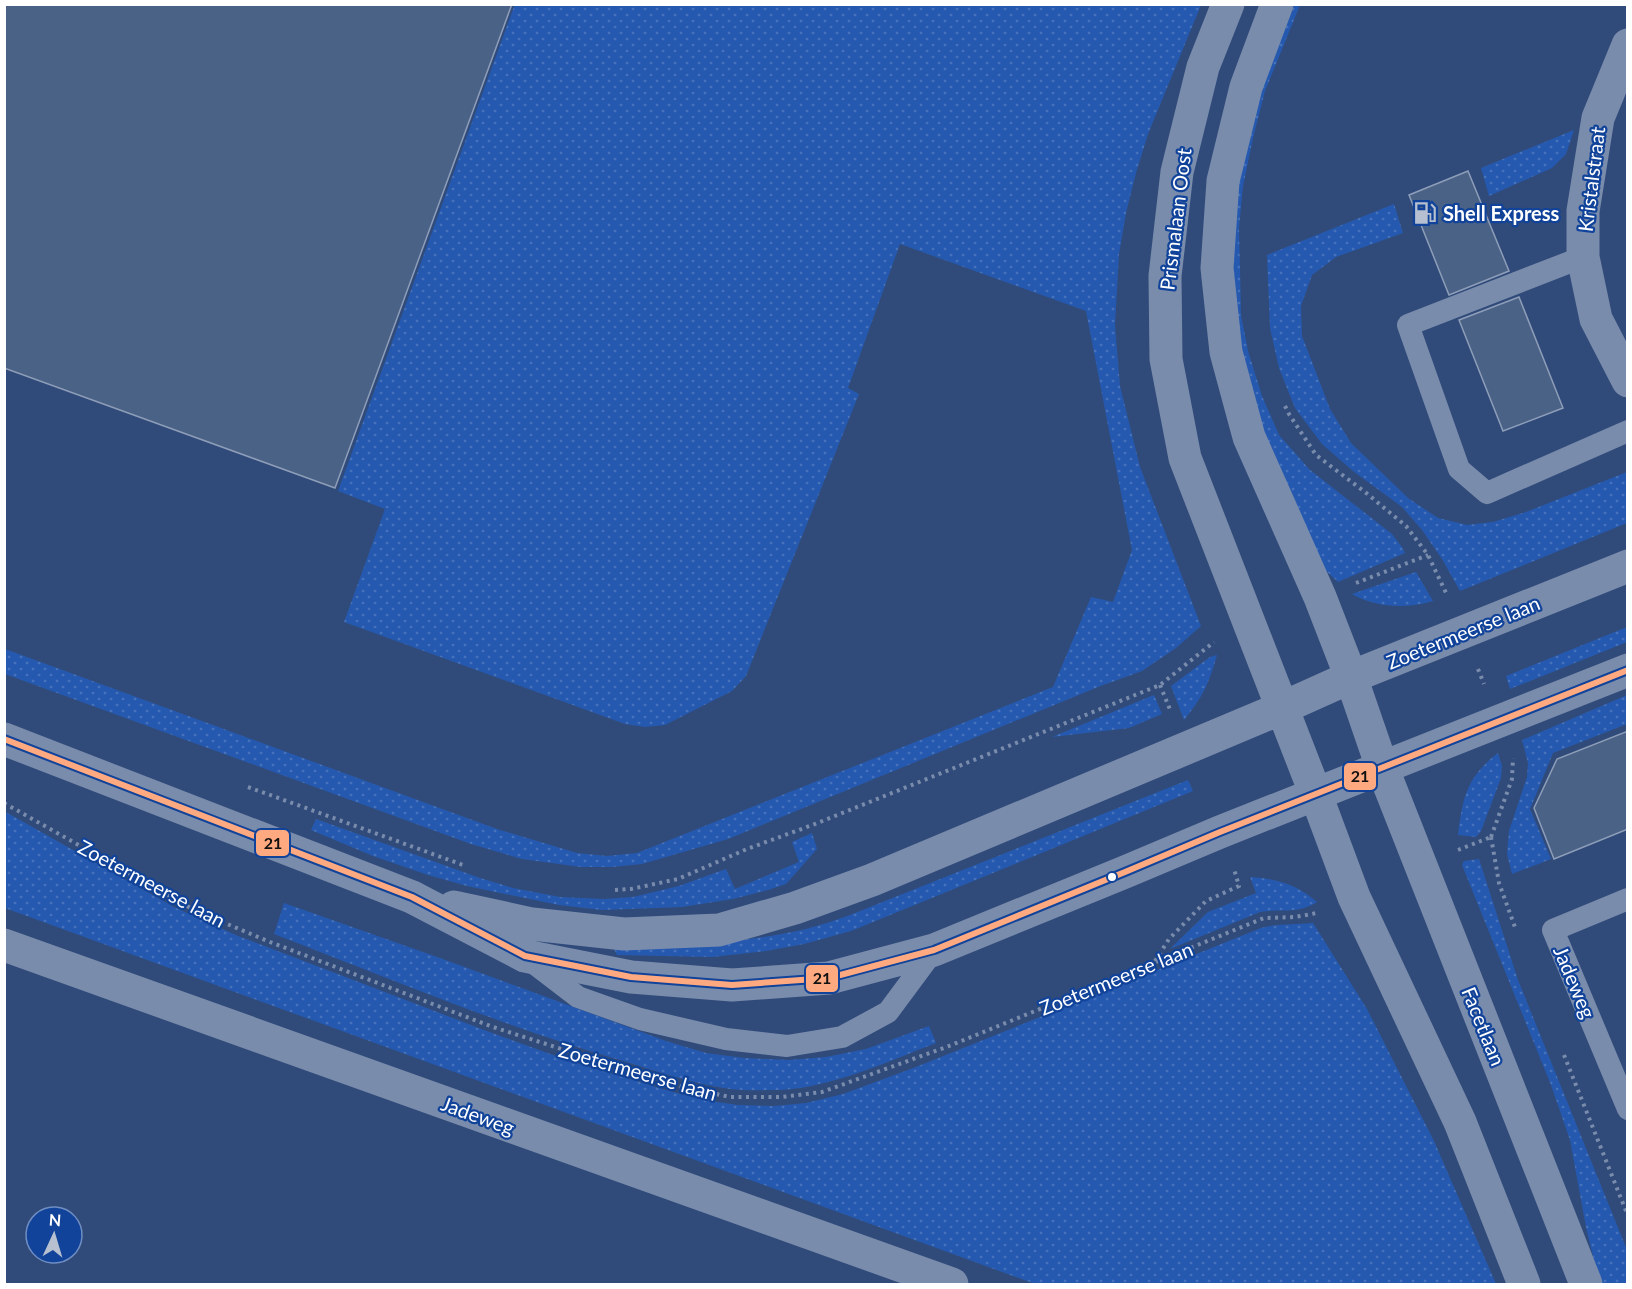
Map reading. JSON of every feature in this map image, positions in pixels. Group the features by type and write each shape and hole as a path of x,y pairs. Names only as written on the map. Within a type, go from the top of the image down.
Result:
{"street":[{"name":"Prismalaan Oost","path":"1228,4 1203,67 1177,172 1165,276 1166,359 1185,458 1316,795"},
{"path":"1277,4 1246,87 1223,181 1217,268 1226,352 1249,437 1320,597 1351,677"},
{"name":"Kristalstraat","path":"1628,45 1598,118 1583,211 1583,257 1596,319 1628,381"},
{"name":"Zoetermeerse laan","path":"412,897 532,924 624,934 719,930 795,908 872,880 1351,677 1628,566"},
{"name":"Zoetermeerse laan","path":"4,739 412,897 525,956 631,977 732,985 829,978 934,950 1220,832 1628,670"},
{"name":"Facetlaan","path":"1351,677 1420,866 1586,1284"},
{"path":"1316,795 1354,897 1460,1122 1524,1284"},
{"name":"Jadeweg","path":"4,945 952,1284"}],"lane":[{"path":"1583,257 1408,325 1459,469 1487,493 1628,431"},
{"name":"Jadeweg","path":"1628,899 1554,930 1628,1109"},
{"name":"Zoetermeerse laan","path":"525,956 578,997 640,1019 726,1039 787,1046 842,1037 888,1012 934,950"}],"path":[{"path":"1284,404 1316,455 1406,526 1428,555"},
{"path":"606,890 631,889 678,879 747,849 815,824 1160,685 1216,640"},
{"path":"239,784 473,868"},
{"name":"Zoetermeerse laan","path":"4,802 194,910 270,942 493,1027 674,1085 730,1097 782,1097 822,1092 949,1046 1264,918 1295,918 1312,915 1354,897"},
{"path":"1420,866 1491,837"}],"shaded area":[{"path":"515,4 1201,5 1148,134 1136,173 1119,254 1115,325 1120,386 1140,467 1201,626 1176,648 1142,671 728,839 642,864 612,867 581,867 522,859 471,844 5,674 5,649 497,829 577,853 607,856 637,853 1053,687 1091,597 1113,602 1132,550 1086,311 900,244 848,388 859,394 746,676 732,691 665,725 645,727 625,724 344,622 385,509 338,491"},
{"path":"1282,5 1300,5 1265,91 1243,186 1239,228 1241,315 1248,351 1262,396 1279,435 1310,470 1392,534 1405,553 1338,582 1324,569 1311,548 1251,400 1231,316 1239,133"},
{"path":"1574,130 1566,154 1552,168 1489,196 1481,168"},
{"path":"1394,204 1403,233 1336,257 1312,275 1301,306 1302,336 1330,409 1351,443 1408,498 1438,518 1467,525 1493,522 1526,512 1627,472 1627,523 1460,591 1422,530 1402,507 1353,471 1322,444 1295,408 1279,368 1270,328 1267,255"},
{"path":"1416,572 1433,601 1392,606 1371,602 1352,594"},
{"path":"1627,627 1627,642 1510,689 1506,676"},
{"path":"1217,655 1205,689 1184,720 1171,686 1210,657"},
{"path":"1154,695 1162,714 1129,728 1052,737"},
{"path":"1627,695 1627,724 1553,753 1530,809 1551,859 1512,874 1507,854 1509,831 1527,777 1528,763 1522,740"},
{"path":"1498,753 1502,766 1501,778 1481,831 1476,837 1458,835 1468,789 1479,771"},
{"path":"1188,780 1193,791 851,931 804,944 712,957 617,955 613,947 758,938 817,926 850,915"},
{"path":"4,811 174,907 238,936 567,1060 673,1092 738,1105 774,1106 806,1103 843,1094 916,1067 1261,928 1313,923 1367,1009 1434,1141 1496,1284 1035,1284 5,908"},
{"path":"316,819 480,878 513,888 560,897 604,899 633,897 679,886 726,869 735,889 799,862 792,842 812,833 817,849 786,884 768,890 733,899 682,907 602,910 559,905 467,886 428,875 373,856 311,830"},
{"path":"1479,859 1518,980 1627,1250 1627,1284 1602,1284 1597,1273 1570,1140 1551,1085 1462,865 1464,861"},
{"path":"1250,877 1286,883 1317,902 1296,910 1260,912 1170,949 1208,912 1256,893"},
{"path":"284,903 666,1041 706,1053 789,1060 826,1057 866,1049 929,1026 936,1043 860,1073 800,1088 742,1090 702,1084 532,1032 445,1001 274,934"}],"building":[{"path":"4,4 512,4 335,488 4,368"},
{"path":"1468,171 1509,271 1449,295 1409,195"},
{"path":"1519,297 1563,408 1503,431 1459,320"},
{"path":"1628,731 1628,829 1554,859 1534,808 1557,759"}],"transit line":[{"name":"21","path":"4,739 412,897 525,956 631,977 732,985 829,978 934,950 1220,832 1628,670"}],"place":[{"name":"Shell Express","path":"1425,213"}]}
